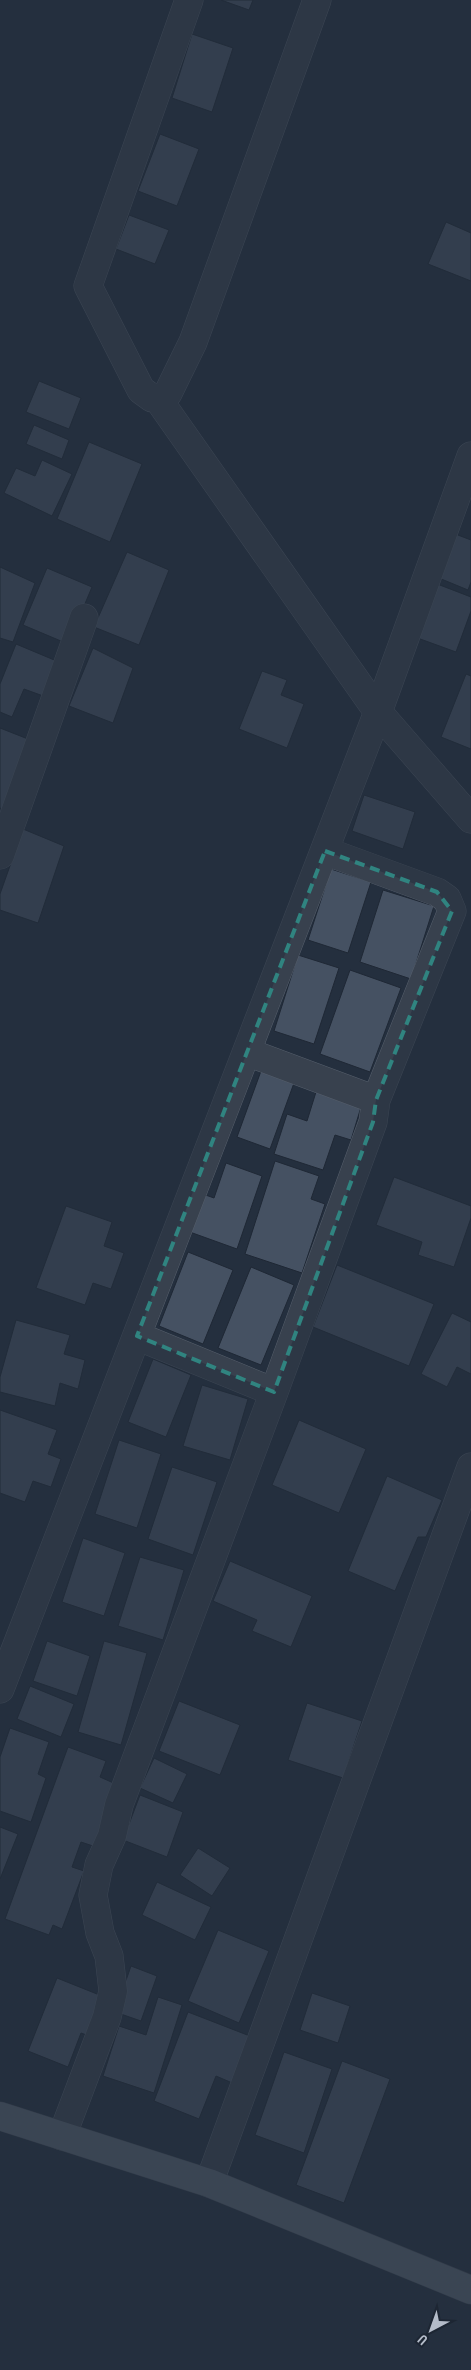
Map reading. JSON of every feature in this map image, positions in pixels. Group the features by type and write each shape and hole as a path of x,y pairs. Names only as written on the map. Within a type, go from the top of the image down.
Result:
{"main road":[{"path":"0,2116 209,2182 471,2290"}],"street":[{"path":"189,0 88,286 141,390 147,396 158,399 378,712 471,819"},
{"path":"158,399 168,393 193,342 317,0"},
{"path":"0,1689 378,712 471,456"},
{"path":"0,855 84,618"},
{"path":"62,2136 107,2017 113,1991 110,1956 100,1933 92,1895 99,1865 112,1836 119,1805 274,1392 372,1122 376,1100 452,911 447,900 437,892 325,850"},
{"path":"247,1052 376,1100"},
{"path":"137,1336 274,1392"},
{"path":"209,2182 471,1467"}],"highlighted area":[{"path":"325,851 437,892 452,911 376,1100 373,1122 274,1392 137,1336"}],"building":[{"path":"221,0 253,0 249,10"},
{"path":"192,34 233,48 212,112 172,98"},
{"path":"160,134 199,149 177,206 138,191"},
{"path":"129,215 169,230 155,264 116,249"},
{"path":"446,222 471,233 471,281 428,264"},
{"path":"39,381 81,398 69,429 26,412"},
{"path":"34,425 69,440 62,459 26,444"},
{"path":"89,442 142,464 110,542 57,519"},
{"path":"42,460 72,474 52,516 4,493 16,468 35,476"},
{"path":"450,532 471,540 471,582 468,590 434,576"},
{"path":"127,552 169,570 139,645 94,627"},
{"path":"0,567 35,583 13,642 0,638"},
{"path":"47,568 92,587 68,644 23,625"},
{"path":"432,582 471,597 471,611 456,652 412,636"},
{"path":"16,644 59,662 46,697 24,689 12,717 0,712 0,684"},
{"path":"93,648 133,668 113,723 69,706"},
{"path":"262,671 287,680 281,695 304,704 287,748 239,729"},
{"path":"466,674 471,676 471,749 441,737"},
{"path":"0,728 28,739 2,809 0,808"},
{"path":"364,795 415,812 403,849 352,831"},
{"path":"23,829 64,846 38,923 0,910 0,894"},
{"path":"331,869 371,882 348,953 308,940"},
{"path":"383,890 434,906 411,979 360,962"},
{"path":"298,955 339,968 314,1044 274,1031"},
{"path":"350,970 401,988 370,1072 320,1054"},
{"path":"261,1071 294,1083 270,1149 237,1137"},
{"path":"316,1092 361,1107 351,1140 335,1135 323,1170 274,1154 287,1114 307,1121"},
{"path":"275,1161 319,1176 311,1199 325,1204 302,1273 245,1254"},
{"path":"226,1163 262,1176 237,1249 187,1231 200,1193 214,1198"},
{"path":"394,1177 471,1206 471,1218 454,1267 418,1255 422,1242 376,1225"},
{"path":"66,1206 112,1222 104,1246 124,1253 111,1289 93,1283 85,1305 36,1288"},
{"path":"188,1252 233,1270 203,1344 159,1326"},
{"path":"337,1265 434,1304 409,1366 313,1327"},
{"path":"251,1267 294,1285 261,1365 218,1348"},
{"path":"452,1313 471,1322 471,1374 457,1367 447,1387 421,1374"},
{"path":"16,1320 70,1335 64,1354 85,1360 78,1389 60,1383 55,1406 0,1392 0,1377"},
{"path":"153,1359 191,1375 166,1437 128,1422"},
{"path":"202,1385 248,1399 230,1460 183,1446"},
{"path":"0,1410 57,1430 48,1454 61,1459 51,1487 33,1481 25,1502 0,1493"},
{"path":"299,1420 366,1449 339,1513 272,1485"},
{"path":"119,1440 161,1454 137,1528 95,1514"},
{"path":"172,1467 217,1482 193,1555 148,1539"},
{"path":"387,1476 442,1500 426,1537 418,1537 395,1591 348,1571"},
{"path":"83,1538 125,1553 104,1616 62,1602"},
{"path":"140,1557 184,1570 163,1640 118,1626"},
{"path":"230,1561 312,1596 291,1647 252,1631 257,1620 213,1601"},
{"path":"47,1641 90,1656 77,1696 33,1681"},
{"path":"104,1641 147,1653 121,1745 78,1732"},
{"path":"30,1686 74,1704 61,1737 17,1719"},
{"path":"179,1701 240,1725 220,1775 159,1751"},
{"path":"307,1703 362,1721 343,1778 288,1760"},
{"path":"10,1728 49,1742 38,1774 46,1778 31,1822 0,1811 0,1757"},
{"path":"68,1747 106,1761 100,1777 118,1785 96,1847 81,1842 72,1867 84,1871 62,1929 53,1925 49,1935 5,1919"},
{"path":"154,1758 187,1774 173,1803 140,1788"},
{"path":"140,1795 183,1812 167,1857 123,1840"},
{"path":"0,1827 18,1834 0,1879"},
{"path":"198,1848 230,1868 212,1896 180,1875"},
{"path":"157,1882 211,1907 195,1940 142,1915"},
{"path":"218,1930 269,1951 239,2023 188,2001"},
{"path":"131,1966 157,1976 141,2021 115,2012"},
{"path":"57,1978 107,1998 92,2037 81,2033 68,2067 28,2051"},
{"path":"312,1993 350,2006 338,2043 300,2030"},
{"path":"158,1997 182,2005 154,2093 103,2076 119,2026 146,2035"},
{"path":"188,2012 255,2038 237,2085 216,2076 199,2119 154,2101"},
{"path":"284,2052 332,2069 304,2153 255,2135"},
{"path":"342,2061 390,2079 344,2203 296,2185"}]}
